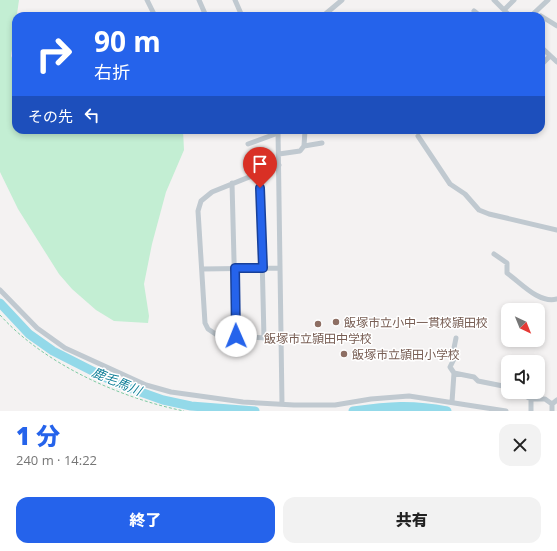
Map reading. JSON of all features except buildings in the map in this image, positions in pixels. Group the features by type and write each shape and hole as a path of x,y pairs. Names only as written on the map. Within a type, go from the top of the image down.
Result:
{"street":[{"path":"147,0 153,12"},
{"path":"199,0 204,12"},
{"path":"235,0 240,12"},
{"path":"328,12 342,0"},
{"path":"494,0 504,10 514,0"},
{"path":"535,12 548,0"},
{"path":"545,18 557,26"},
{"path":"545,51 557,62"},
{"path":"545,61 550,56"},
{"path":"248,144 271,134"},
{"path":"278,134 282,404"},
{"path":"279,154 300,151 304,146 305,134"},
{"path":"418,136 450,184 465,194 479,210 489,214 557,230"},
{"path":"304,146 322,143"},
{"path":"279,165 212,192 204,197 199,205 198,211 205,323 212,333 280,339"},
{"path":"260,172 264,338"},
{"path":"232,183 236,336"},
{"path":"494,254 507,263 508,273 538,296 549,301 557,299"},
{"path":"202,269 280,268"},
{"path":"0,290 37,328 79,355 146,385 171,392 200,398 243,402 335,405 399,396 452,402 506,411"},
{"path":"452,402 454,374 450,367 456,355 454,348 456,338"},
{"path":"454,374 474,377 478,381 501,386"},
{"path":"530,411 531,399"},
{"path":"545,399 552,404"},
{"path":"552,404 557,400"},
{"path":"552,404 552,411"}],"path":[{"path":"0,314 15,332 61,364 135,399 184,411"}],"green space":[{"path":"0,0 19,0 17,12 12,12 12,134 183,134 184,150 166,192 152,244 144,284 149,316 148,323 114,321 96,310 72,289 59,274 18,209 0,172"}],"waterway":[{"name":"鹿毛馬川","path":"0,303 29,334 53,351 118,384 163,400 191,406 255,411"},
{"name":"鹿毛馬川","path":"353,411 400,406 423,407 447,411"}],"place":[{"name":"飯塚市立小中一貫校頴田校","path":"336,322"},
{"name":"飯塚市立頴田中学校","path":"318,324"},
{"name":"飯塚市立頴田小学校","path":"344,354"}],"route":[{"path":"236,336 235,268 263,268 260,188"}]}
